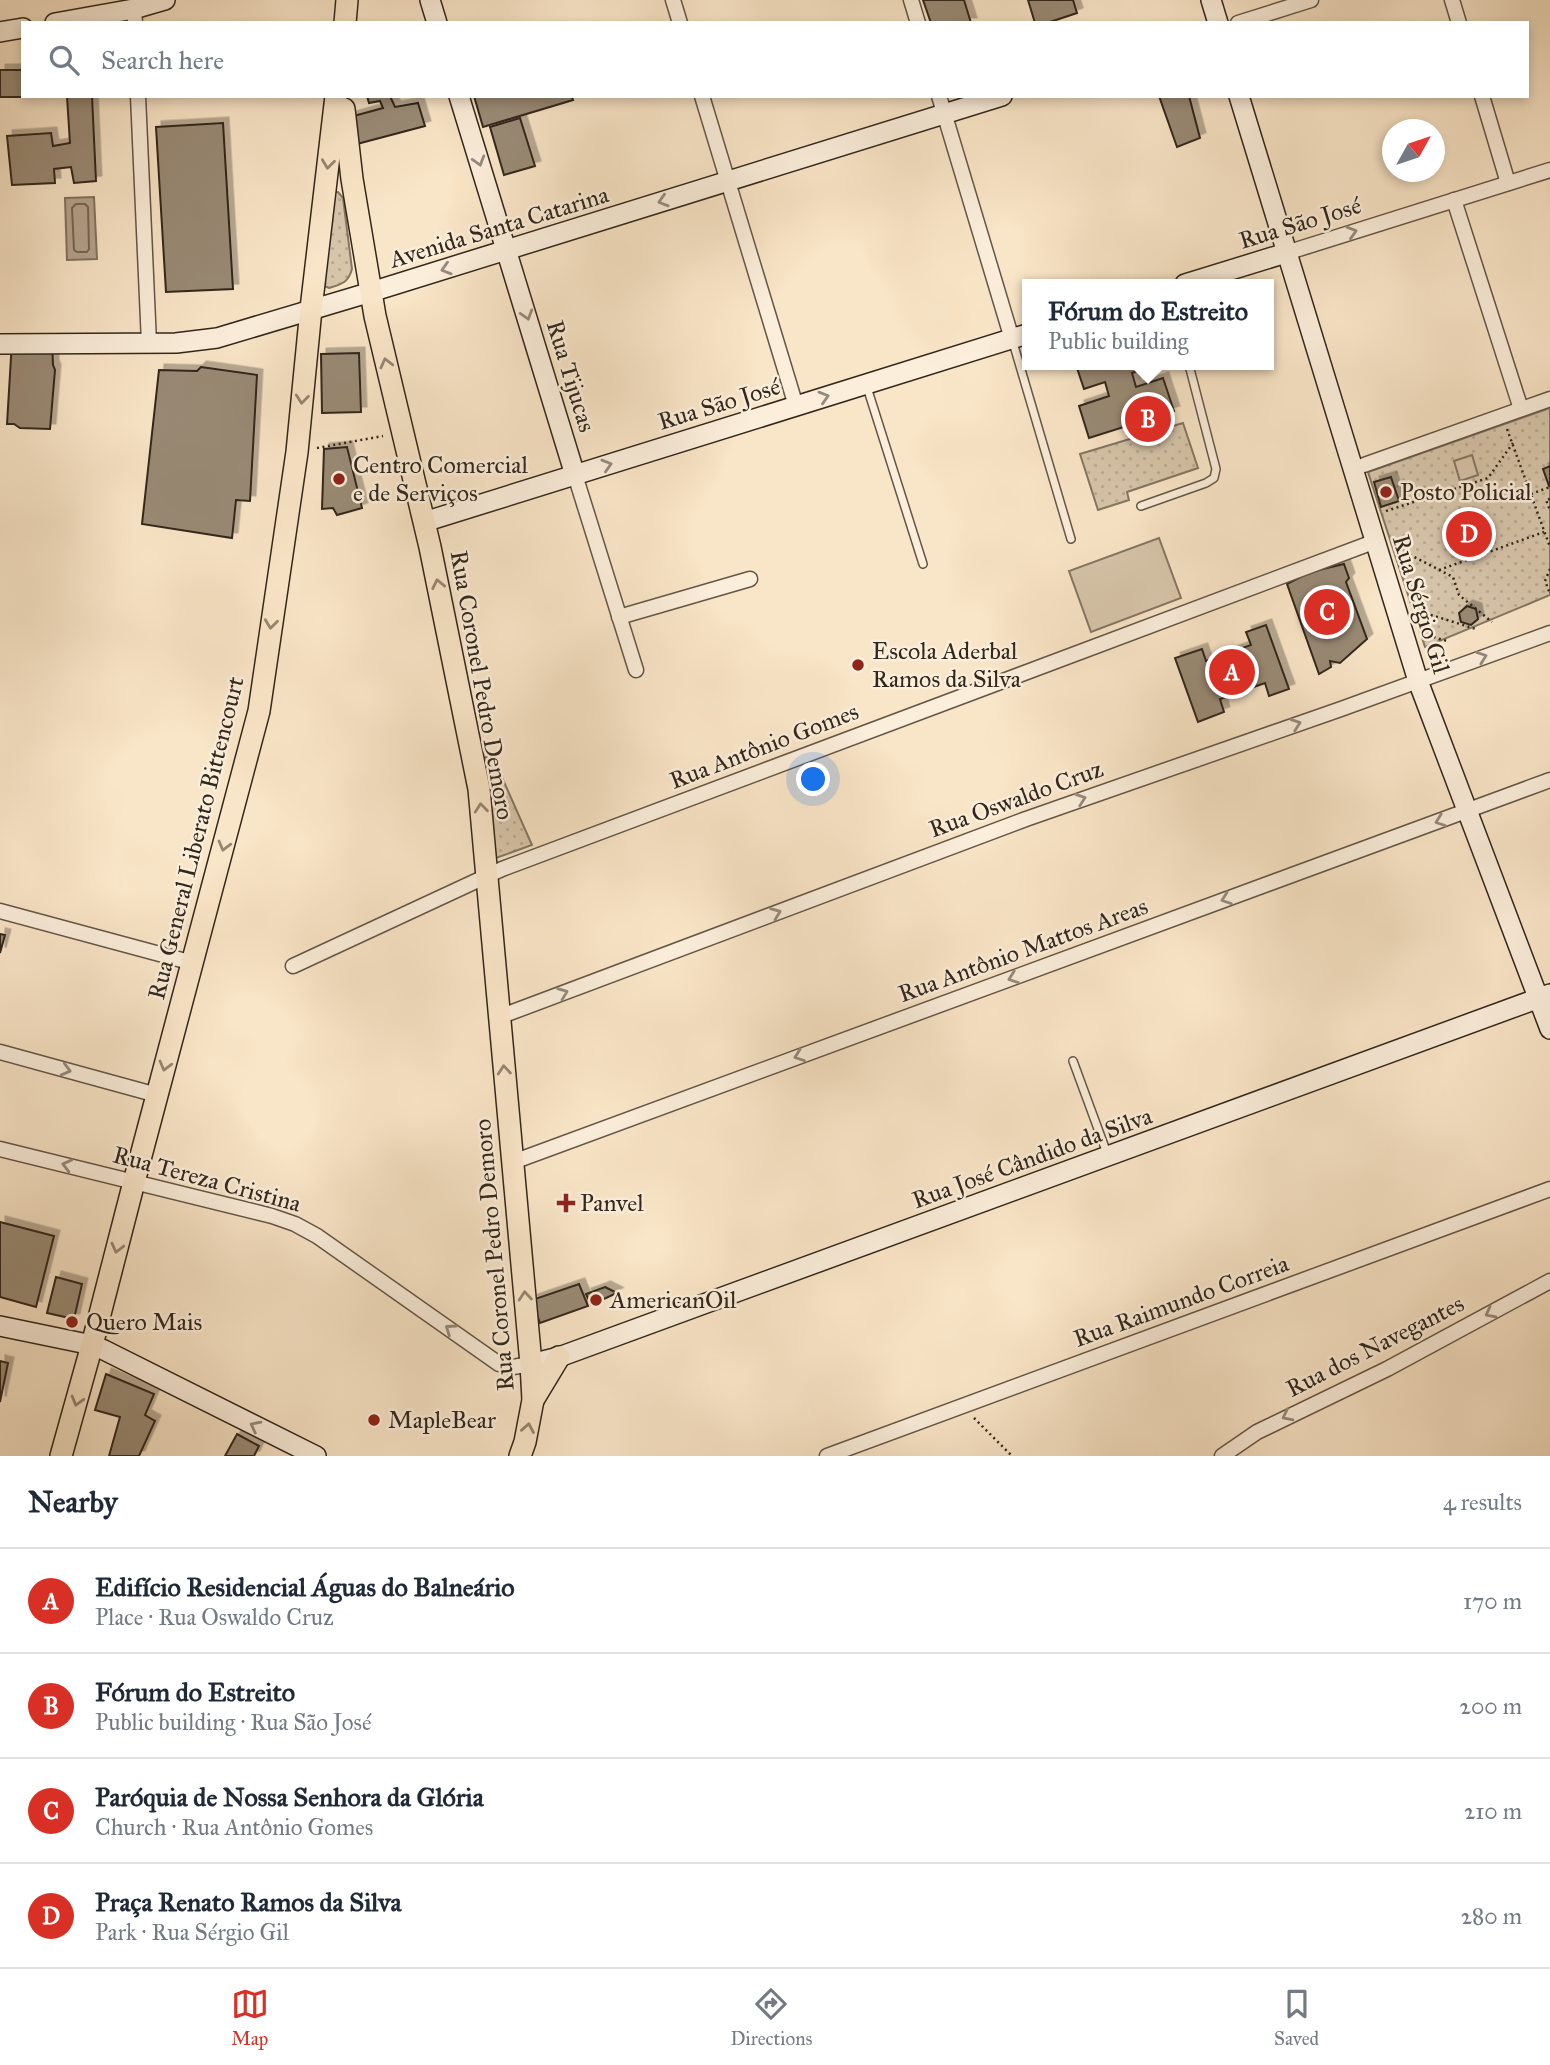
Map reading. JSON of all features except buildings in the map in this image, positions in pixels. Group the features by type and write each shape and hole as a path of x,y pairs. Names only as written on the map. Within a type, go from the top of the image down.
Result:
{"main road":[{"path":"345,21 347,0"},
{"name":"Rua General Liberato Bittencourt","path":"61,1456 259,712 297,452 336,98"},
{"name":"Rua Coronel Pedro Demoro","path":"343,98 371,292 424,522 479,789 531,1364 533,1400 520,1456"},
{"path":"533,1400 559,1357"}],"street":[{"path":"78,21 134,16 165,0"},
{"path":"430,0 436,21"},
{"path":"673,0 679,21"},
{"path":"911,0 917,21"},
{"path":"1211,0 1216,21"},
{"path":"1244,21 1311,0"},
{"path":"1452,0 1458,21"},
{"path":"0,32 21,28"},
{"path":"138,98 149,343"},
{"name":"Rua Tijucas","path":"460,98 636,670"},
{"path":"703,98 796,406"},
{"name":"Avenida Santa Catarina","path":"0,344 176,343 217,338 728,181 942,105 989,98"},
{"name":"Rua Sérgio Gil","path":"1241,98 1286,253 1383,543 1418,681 1544,996 1550,1029"},
{"path":"1483,98 1508,183"},
{"path":"942,105 1019,336"},
{"name":"Rua São José","path":"1201,279 1550,170"},
{"path":"1454,200 1521,409"},
{"name":"Rua São José","path":"424,522 1019,336"},
{"path":"1364,465 1550,399"},
{"name":"Rua Antônio Gomes","path":"293,966 487,876 1383,543"},
{"path":"619,617 750,579"},
{"name":"Rua Oswaldo Cruz","path":"499,1017 1026,819 1550,632"},
{"name":"Rua Antônio Mattos Areas","path":"513,1162 1550,780"},
{"path":"0,911 193,963"},
{"name":"Rua José Cândido da Silva","path":"531,1364 559,1357 1544,996"},
{"path":"0,1052 157,1095"},
{"name":"Rua Tereza Cristina","path":"0,1149 295,1224 317,1236 499,1364 513,1367 531,1364"},
{"name":"Rua Raimundo Correia","path":"827,1456 1550,1189"},
{"name":"Rua dos Navegantes","path":"1222,1456 1257,1432 1387,1369 1550,1281"},
{"path":"0,1326 92,1346 316,1456"}],"lane":[{"path":"1028,370 1071,540"},
{"path":"1141,506 1214,478 1216,469 1190,370"},
{"path":"866,384 923,564"},
{"path":"1073,1061 1108,1156"}],"path":[{"path":"1503,416 1550,547"},
{"path":"297,452 403,432"},
{"path":"1379,513 1488,478 1513,443"},
{"path":"1531,494 1550,487"},
{"path":"1550,499 1546,500 1550,510"},
{"path":"1439,570 1544,532"},
{"path":"1383,543 1453,578 1459,595 1492,622"},
{"path":"1550,569 1545,581 1550,594"},
{"path":"1410,609 1476,629"},
{"path":"1418,633 1447,641"},
{"path":"961,1406 1012,1456"}],"shaded area":[{"path":"332,192 338,192 343,198 352,269 344,282 329,288 322,285"},
{"path":"1550,408 1550,595 1425,647 1368,472"},
{"path":"1183,423 1198,468 1127,492 1129,500 1098,510 1080,454"},
{"path":"1472,455 1478,475 1460,481 1454,461"},
{"path":"1159,538 1181,598 1091,632 1069,571"},
{"path":"493,757 532,845 496,858 482,760"}],"water":[{"path":"94,197 97,259 67,260 65,198"}],"place":[{"name":"Fórum do Estreito","path":"1148,419"},
{"name":"Centro Comercial e de Serviços","path":"339,479"},
{"name":"Posto Policial","path":"1386,492"},
{"name":"Praça Renato Ramos da Silva","path":"1469,534"},
{"name":"Paróquia de Nossa Senhora da Glória","path":"1327,612"},
{"name":"Escola Aderbal Ramos da Silva","path":"858,665"},
{"name":"Edifício Residencial Águas do Balneário","path":"1232,672"},
{"name":"Panvel","path":"566,1203"},
{"name":"AmericanOil","path":"596,1300"},
{"name":"Quero Mais","path":"72,1322"},
{"name":"MapleBear","path":"374,1420"}]}
